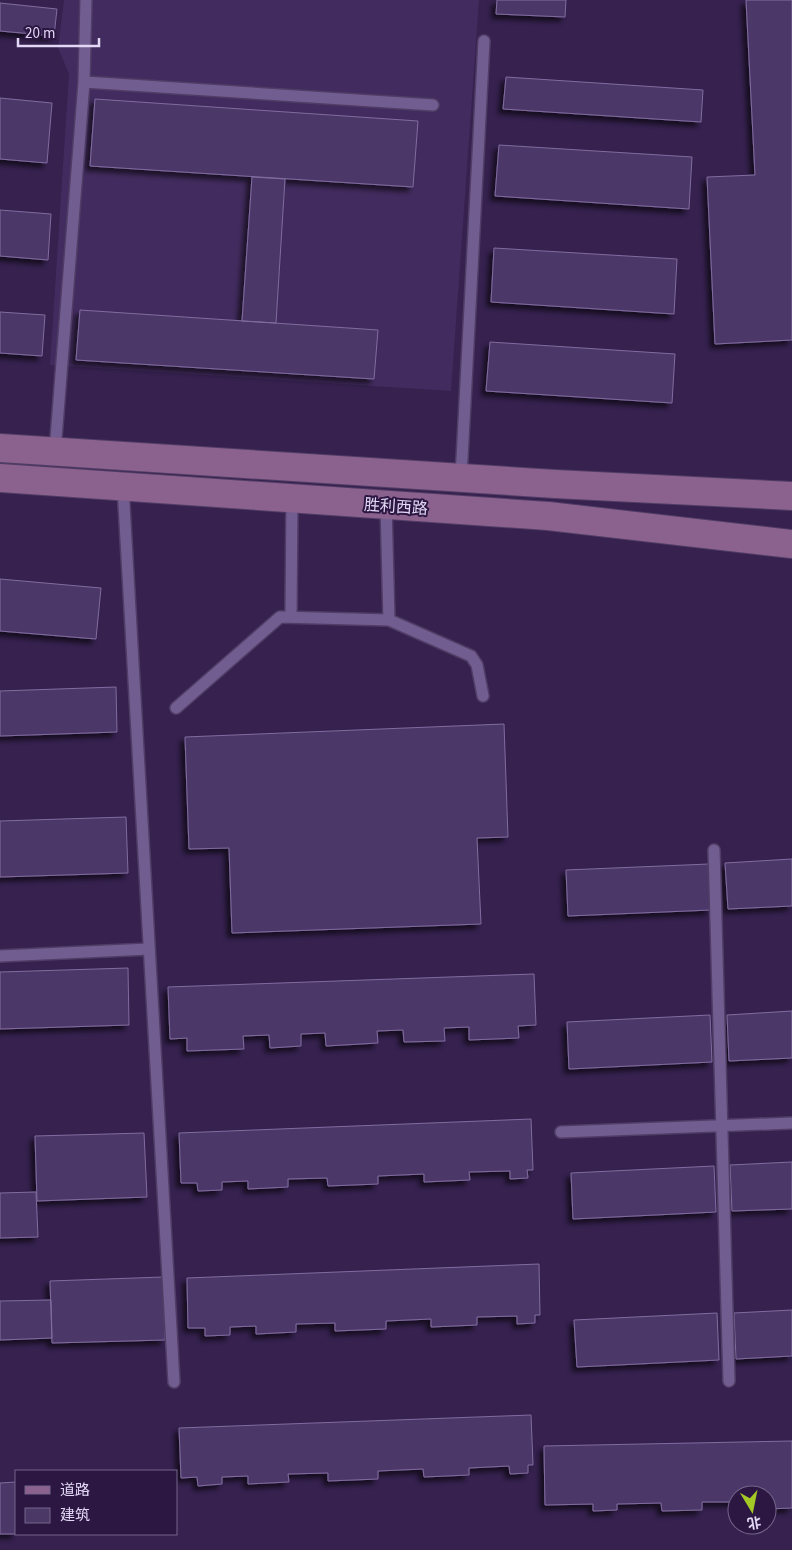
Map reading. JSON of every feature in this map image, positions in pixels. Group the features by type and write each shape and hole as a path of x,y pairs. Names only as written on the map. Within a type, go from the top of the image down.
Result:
{"main road":[{"name":"胜利西路","path":"0,448 461,478 792,496"},
{"name":"胜利西路","path":"0,478 548,516 792,544"}],"lane":[{"path":"54,451 84,82 86,0"},
{"path":"461,478 484,42"},
{"path":"84,82 433,105"},
{"path":"123,486 174,1382"},
{"path":"291,617 292,498"},
{"path":"386,505 389,620"},
{"path":"176,708 280,617 389,620 471,656 478,665 483,696"},
{"path":"714,850 729,1381"},
{"path":"0,956 149,949"},
{"path":"560,1132 792,1123"}],"shaded area":[{"path":"64,0 479,0 451,391 50,365 69,74 58,48"}],"building":[{"path":"497,0 566,0 565,17 496,14"},
{"path":"746,0 792,0 792,340 715,344 707,177 755,175"},
{"path":"0,3 57,9 54,36 0,31"},
{"path":"506,77 703,90 701,122 503,109"},
{"path":"0,98 52,103 47,163 0,159"},
{"path":"95,99 418,121 413,187 90,166"},
{"path":"499,145 692,157 689,209 495,196"},
{"path":"252,177 285,179 276,323 242,321"},
{"path":"0,210 51,214 48,260 0,256"},
{"path":"494,248 677,259 674,314 491,302"},
{"path":"80,310 378,330 374,379 76,360"},
{"path":"0,312 45,315 42,356 0,353"},
{"path":"490,342 675,354 672,403 486,391"},
{"path":"0,579 101,588 96,639 0,631"},
{"path":"116,687 117,732 0,736 0,691"},
{"path":"504,724 508,837 477,838 481,924 232,933 229,848 189,849 185,737"},
{"path":"126,817 128,873 0,877 0,821"},
{"path":"792,859 792,906 728,909 725,863"},
{"path":"709,864 711,910 568,916 566,870"},
{"path":"128,968 129,1025 0,1029 0,972"},
{"path":"534,974 536,1025 518,1026 519,1038 469,1040 469,1027 444,1028 445,1041 404,1042 403,1030 377,1031 378,1043 326,1046 325,1033 301,1034 301,1046 270,1048 269,1035 243,1036 244,1049 187,1051 187,1038 170,1039 168,987"},
{"path":"792,1011 792,1058 729,1061 727,1015"},
{"path":"710,1015 712,1062 569,1069 567,1022"},
{"path":"531,1119 533,1170 527,1170 528,1178 510,1179 510,1171 469,1172 470,1180 424,1182 424,1174 378,1176 378,1184 328,1186 327,1178 288,1179 288,1187 248,1189 248,1181 222,1182 222,1190 198,1191 197,1183 181,1183 179,1133"},
{"path":"144,1133 147,1197 37,1201 35,1136"},
{"path":"792,1162 792,1209 732,1211 730,1165"},
{"path":"714,1166 716,1212 573,1219 571,1173"},
{"path":"36,1192 38,1237 0,1238 0,1193"},
{"path":"539,1264 540,1315 535,1315 535,1323 517,1324 517,1316 477,1317 477,1325 431,1327 431,1319 386,1321 386,1329 335,1331 335,1323 296,1324 296,1332 256,1334 256,1326 230,1327 230,1335 205,1336 205,1328 188,1328 187,1278"},
{"path":"163,1277 165,1340 52,1343 50,1281"},
{"path":"51,1300 52,1338 0,1340 0,1301"},
{"path":"792,1310 792,1356 736,1359 734,1313"},
{"path":"717,1313 719,1360 577,1367 574,1320"},
{"path":"531,1415 533,1465 528,1465 528,1473 510,1474 509,1466 469,1468 469,1475 424,1477 423,1469 378,1471 378,1479 328,1481 328,1473 288,1474 289,1482 248,1484 248,1476 222,1477 222,1484 198,1486 197,1477 181,1478 179,1428"},
{"path":"792,1441 792,1508 777,1509 777,1485 727,1485 727,1502 702,1502 702,1510 662,1511 661,1503 617,1504 617,1510 593,1511 593,1504 545,1505 544,1446"},
{"path":"15,1482 15,1534 0,1534 0,1483"}]}
